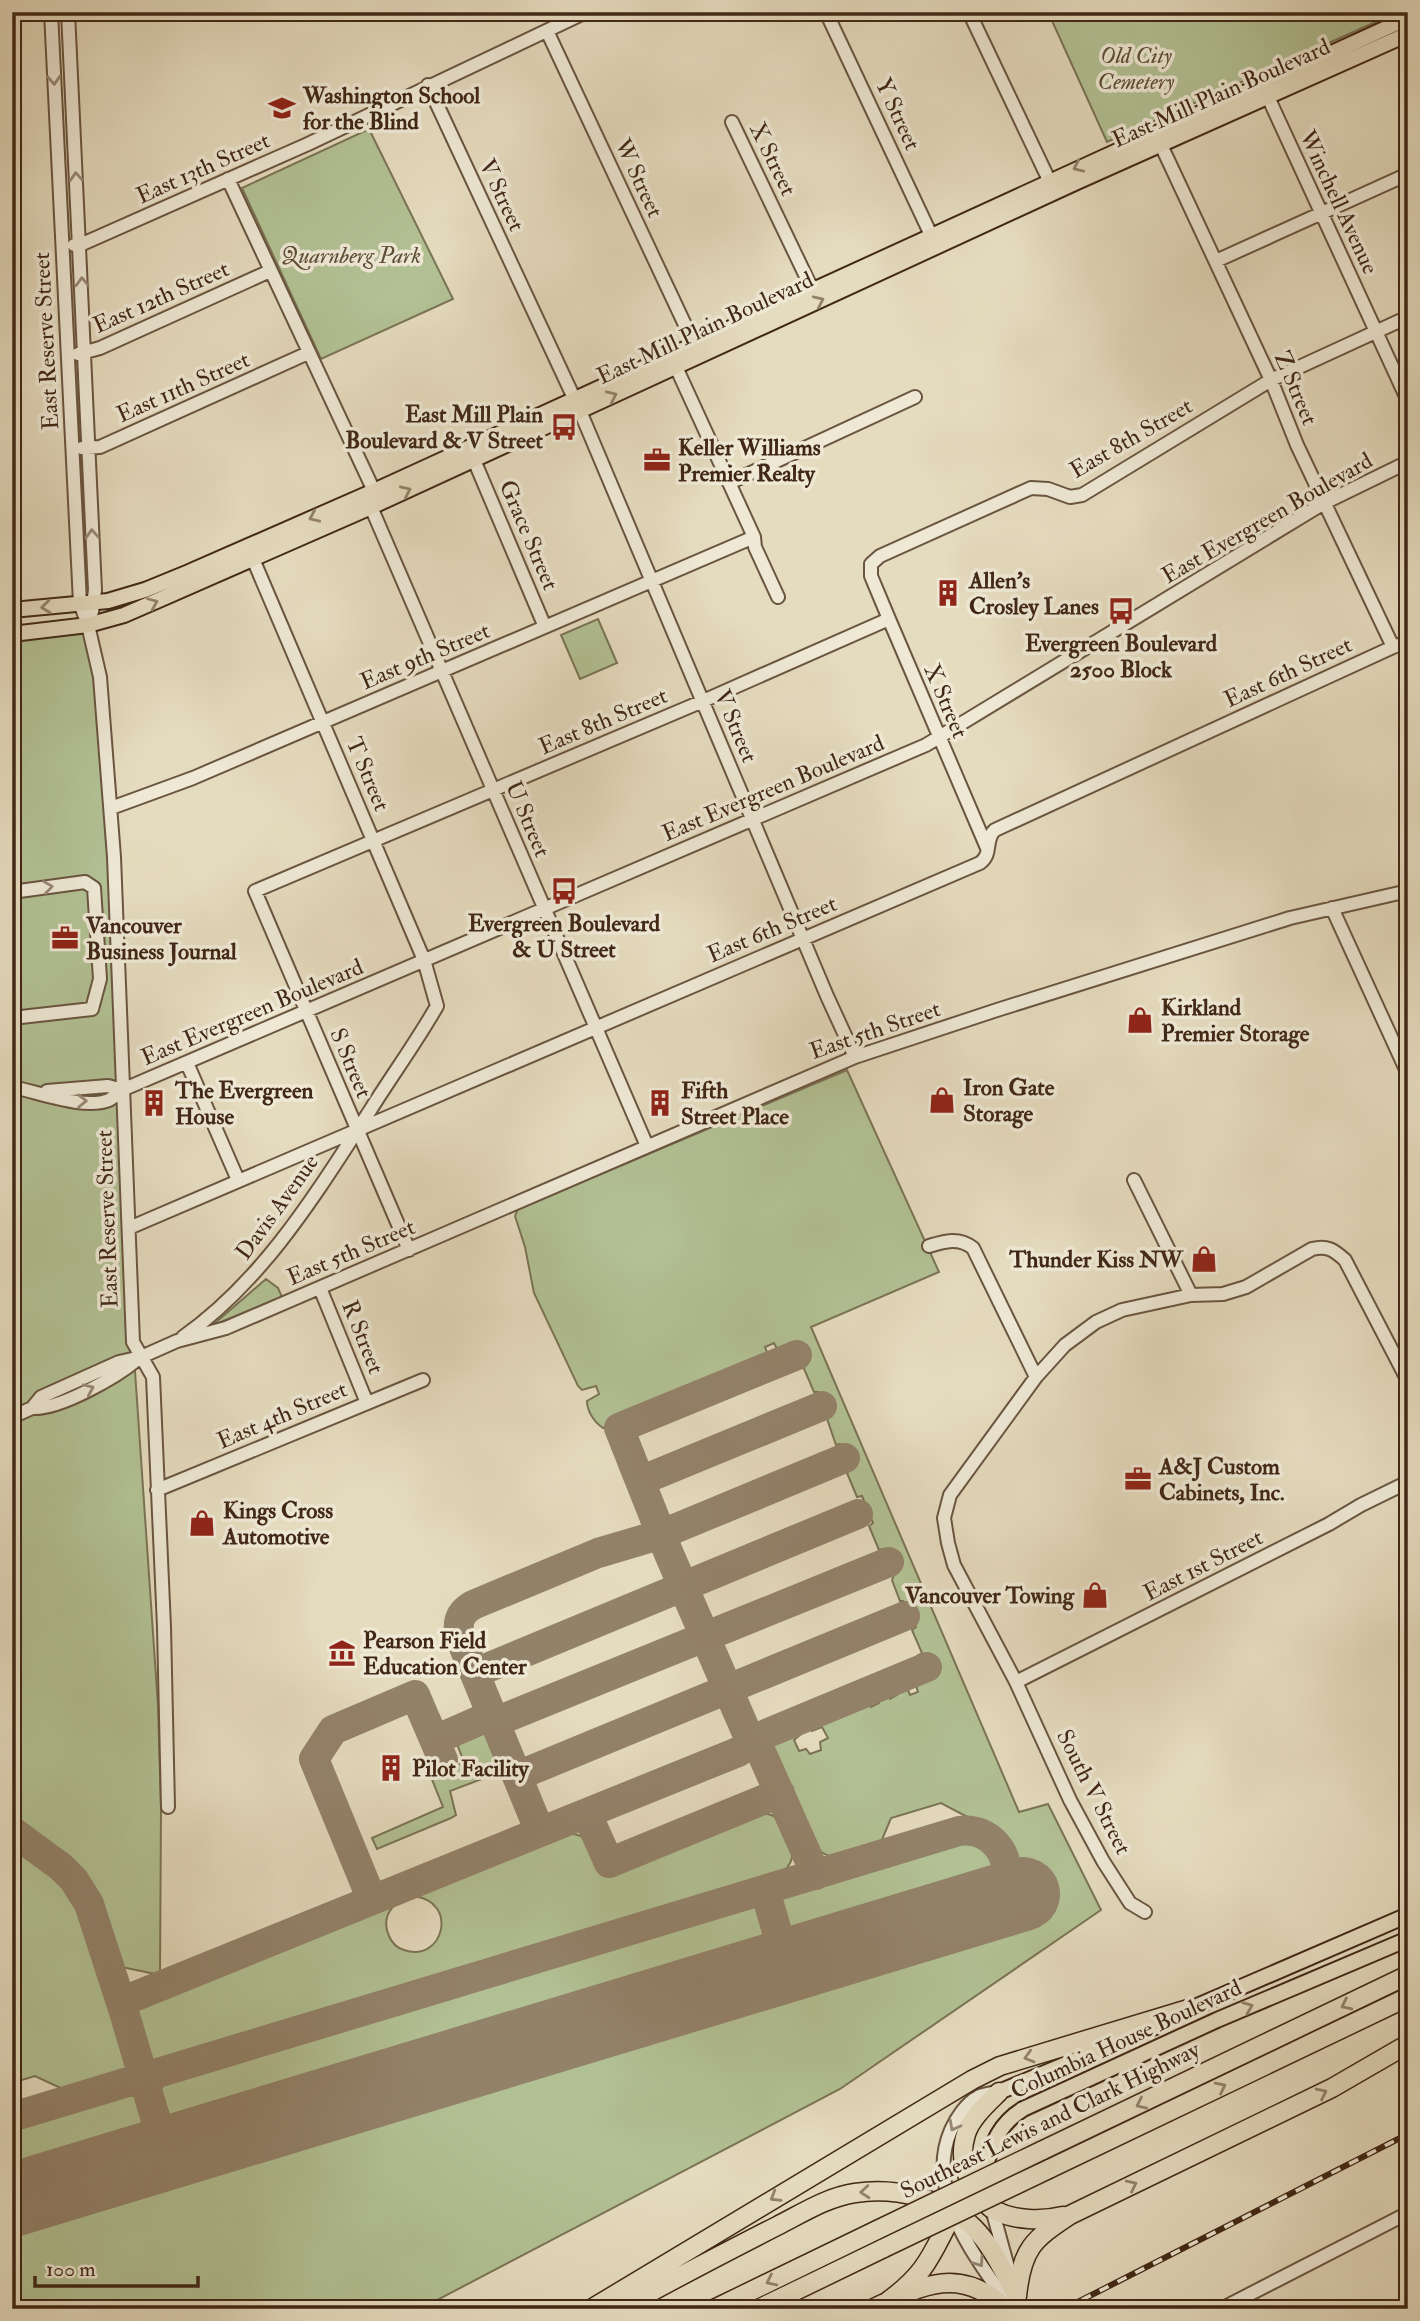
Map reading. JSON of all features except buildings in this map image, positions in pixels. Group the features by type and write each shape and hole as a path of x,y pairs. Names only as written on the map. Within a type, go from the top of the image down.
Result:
{"highway":[{"name":"Southeast Lewis and Clark Highway","path":"714,2309 1408,1975"},
{"name":"Southeast Lewis and Clark Highway","path":"758,2309 1408,1997"},
{"path":"591,2309 972,2080 1000,2067 1188,2009"},
{"path":"1013,2306 1019,2276 1030,2246 1070,2215 1332,2088 1408,2044"},
{"path":"999,2092 980,2111 967,2132 962,2155 963,2166 972,2187 992,2209 1015,2216 1038,2219 1070,2215"},
{"path":"880,2305 916,2278 928,2263 954,2212 985,2168"},
{"path":"620,2309 686,2272 827,2201 853,2193 879,2191 933,2200 973,2227 986,2242 1013,2306"},
{"path":"880,2305 931,2285 966,2283 1013,2306"}],"main road":[{"name":"East Mill Plain Boulevard","path":"12,634 88,625 124,615 371,507 474,460 694,344 1408,18"},
{"name":"East Mill Plain Boulevard","path":"12,610 108,601 145,590 577,405 676,367 1408,34"},
{"name":"Columbia House Boulevard","path":"999,2092 1153,2028 1188,2009 1408,1915"},
{"name":"Columbia House Boulevard","path":"985,2168 994,2137 1003,2124 1023,2109 1217,2020 1408,1939"}],"street":[{"name":"East Reserve Street","path":"51,12 72,448 88,625 100,677 111,808 133,1342 153,1377 164,1626 168,1807"},
{"name":"East Reserve Street","path":"68,12 85,353 88,447 87,603"},
{"name":"East 13th Street","path":"63,246 80,245 228,179 586,12"},
{"name":"Y Street","path":"826,12 931,234"},
{"path":"969,12 1049,180"},
{"name":"W Street","path":"547,31 694,344"},
{"name":"V Street","path":"428,85 577,405 855,1057"},
{"name":"Winchell Avenue","path":"1268,97 1408,401"},
{"name":"X Street","path":"732,122 812,289"},
{"name":"Z Street","path":"1161,145 1271,380 1324,503 1393,647"},
{"path":"1216,261 1408,174"},
{"path":"228,179 373,491"},
{"name":"East 12th Street","path":"67,355 85,353 270,271"},
{"name":"East 8th Street","path":"871,564 880,556 1031,488 1048,489 1070,497 1082,495 1271,380 1408,317"},
{"name":"East 11th Street","path":"72,448 100,447 308,353"},
{"path":"676,367 754,537 755,547 778,597"},
{"path":"729,484 915,397"},
{"name":"Grace Street","path":"474,460 545,627"},
{"name":"East Evergreen Boulevard","path":"12,1087 40,1092 74,1103 108,1100 122,1090 905,754 1045,674 1324,503 1408,462"},
{"name":"U Street","path":"371,507 646,1146"},
{"name":"East 9th Street","path":"111,808 193,778 754,537"},
{"name":"T Street","path":"253,559 424,960 435,993 436,1008"},
{"name":"X Street","path":"871,564 871,576 937,737 989,852"},
{"name":"East 8th Street","path":"256,891 889,619"},
{"name":"East 6th Street","path":"129,1228 980,863 989,852 989,838 995,830 1408,642"},
{"path":"12,892 85,882 94,888 100,979 92,1009 12,1018"},
{"name":"S Street","path":"256,891 409,1250"},
{"name":"East 5th Street","path":"12,1417 32,1408 41,1397 119,1362 141,1357 177,1341 226,1328 855,1057 1231,936 1332,908 1408,891"},
{"path":"1332,908 1408,1074"},
{"name":"Davis Avenue","path":"177,1341 236,1294 275,1250 436,1008"},
{"path":"187,1063 238,1180"},
{"path":"1134,1180 1191,1296"},
{"path":"929,1246 957,1240 973,1248 1036,1377"},
{"name":"South V Street","path":"1145,1912 1130,1903 1102,1861 1070,1800 1016,1682 954,1565 944,1518 950,1495 1036,1377 1065,1345 1096,1322 1122,1310 1191,1296 1223,1294 1246,1287 1312,1249 1331,1249 1345,1260 1408,1381"},
{"name":"R Street","path":"320,1288 367,1403"},
{"name":"East 4th Street","path":"157,1490 423,1380"},
{"name":"East 1st Street","path":"1016,1682 1408,1482"},
{"name":"Columbia House Boulevard","path":"954,2212 944,2176 946,2142 964,2109 978,2097 999,2092"},
{"name":"Columbia House Boulevard","path":"985,2168 1013,2306"},
{"path":"1221,2309 1408,2213"}],"green space":[{"name":"Old City Cemetery","path":"1048,12 1398,12 1107,142"},
{"name":"Quarnberg Park","path":"369,129 453,299 321,359 242,188"},
{"path":"598,619 617,663 580,679 561,635"},
{"path":"80,631 93,643 100,677 133,1342 158,1706 161,1807 160,1975 98,1962 129,2072 69,2092 35,2076 12,2083 12,634"},
{"path":"847,1070 939,1272 811,1327 1019,1812 1048,1804 1101,1910 840,2089 420,2309 12,2309 12,2216 1033,1908 1021,1874 1019,1875 1000,1834 941,1803 891,1818 879,1847 842,1857 826,1855 813,1843 770,1746 771,1740 797,1728 801,1734 794,1740 799,1751 806,1749 810,1754 821,1750 820,1742 828,1738 822,1727 812,1731 812,1721 865,1698 871,1707 879,1703 876,1696 885,1691 890,1699 897,1695 895,1686 905,1683 910,1695 918,1692 914,1679 929,1671 926,1663 919,1663 917,1656 922,1653 912,1630 916,1627 903,1601 900,1601 892,1580 894,1575 869,1526 873,1523 862,1496 857,1497 847,1473 851,1469 840,1444 836,1445 818,1392 814,1392 796,1350 780,1355 774,1343 765,1347 770,1360 603,1428 592,1416 587,1405 587,1401 599,1394 596,1386 582,1390 578,1386 534,1293 525,1247 515,1216 518,1209"},
{"path":"266,1279 278,1288 282,1297 215,1323"},
{"path":"477,1729 488,1734 503,1771 450,1791 456,1815 377,1849 372,1838 443,1807 431,1777 464,1762 457,1744 459,1738"},
{"path":"755,1813 768,1814 779,1820 792,1839 790,1862 783,1872 771,1880 159,2065 150,2063 139,2044 133,2021 133,2007 152,1996 555,1836 576,1834 583,1837 604,1875","holes":["413,1896 428,1900 437,1909 441,1919 441,1930 436,1940 428,1948 418,1952 399,1948 392,1941 387,1929 386,1922 391,1910 400,1901"]},
{"path":"977,1837 989,1845 995,1864 991,1876 979,1893 794,1949 783,1925 779,1898 783,1894 964,1838"},
{"path":"754,1903 759,1905 770,1929 774,1955 189,2131 171,2120 160,2105 161,2089 178,2075"},
{"path":"122,2093 139,2099 148,2115 131,2149 12,2185 12,2125"}],"taxiway":[{"path":"797,1355 619,1428 669,1554 746,1731 761,1752 816,1875"},
{"path":"640,1481 822,1406"},
{"path":"845,1458 662,1534 598,1553 473,1605 460,1619 461,1640 540,1832 738,1752 768,1733 927,1667"},
{"path":"475,1673 858,1514"},
{"path":"495,1722 889,1562"},
{"path":"517,1776 905,1616"},
{"path":"372,1900 314,1759 333,1730 415,1695 443,1760"},
{"path":"435,1740 492,1715"},
{"path":"587,1814 609,1863 780,1793"},
{"path":"12,1831 61,1867 74,1880 89,1904 166,2154"},
{"path":"12,2117 959,1831 980,1833 989,1838 1002,1853 1005,1863 1006,1873 1001,1888 980,1908"},
{"path":"121,2002 540,1832"},
{"path":"765,1890 784,1956 781,1965 775,1970"}],"runway":[{"path":"12,2200 1023,1894"}],"railway":[{"path":"1064,2309 1408,2134"}],"place":[{"name":"Washington School for the Blind","path":"282,108"},
{"name":"East Mill Plain Boulevard & V Street","path":"564,427"},
{"name":"Keller Williams Premier Realty","path":"657,460"},
{"name":"Allen's Crosley Lanes","path":"948,593"},
{"name":"Evergreen Boulevard 2500 Block","path":"1121,611"},
{"name":"Evergreen Boulevard & U Street","path":"564,891"},
{"name":"Vancouver Business Journal","path":"65,938"},
{"name":"Kirkland Premier Storage","path":"1140,1020"},
{"name":"Iron Gate Storage","path":"942,1100"},
{"name":"The Evergreen House","path":"154,1103"},
{"name":"Fifth Street Place","path":"660,1103"},
{"name":"Thunder Kiss NW","path":"1204,1259"},
{"name":"A&J Custom Cabinets, Inc.","path":"1138,1479"},
{"name":"Kings Cross Automotive","path":"202,1523"},
{"name":"Vancouver Towing","path":"1095,1595"},
{"name":"Pearson Field Education Center","path":"342,1653"},
{"name":"Pilot Facility","path":"391,1768"}]}
